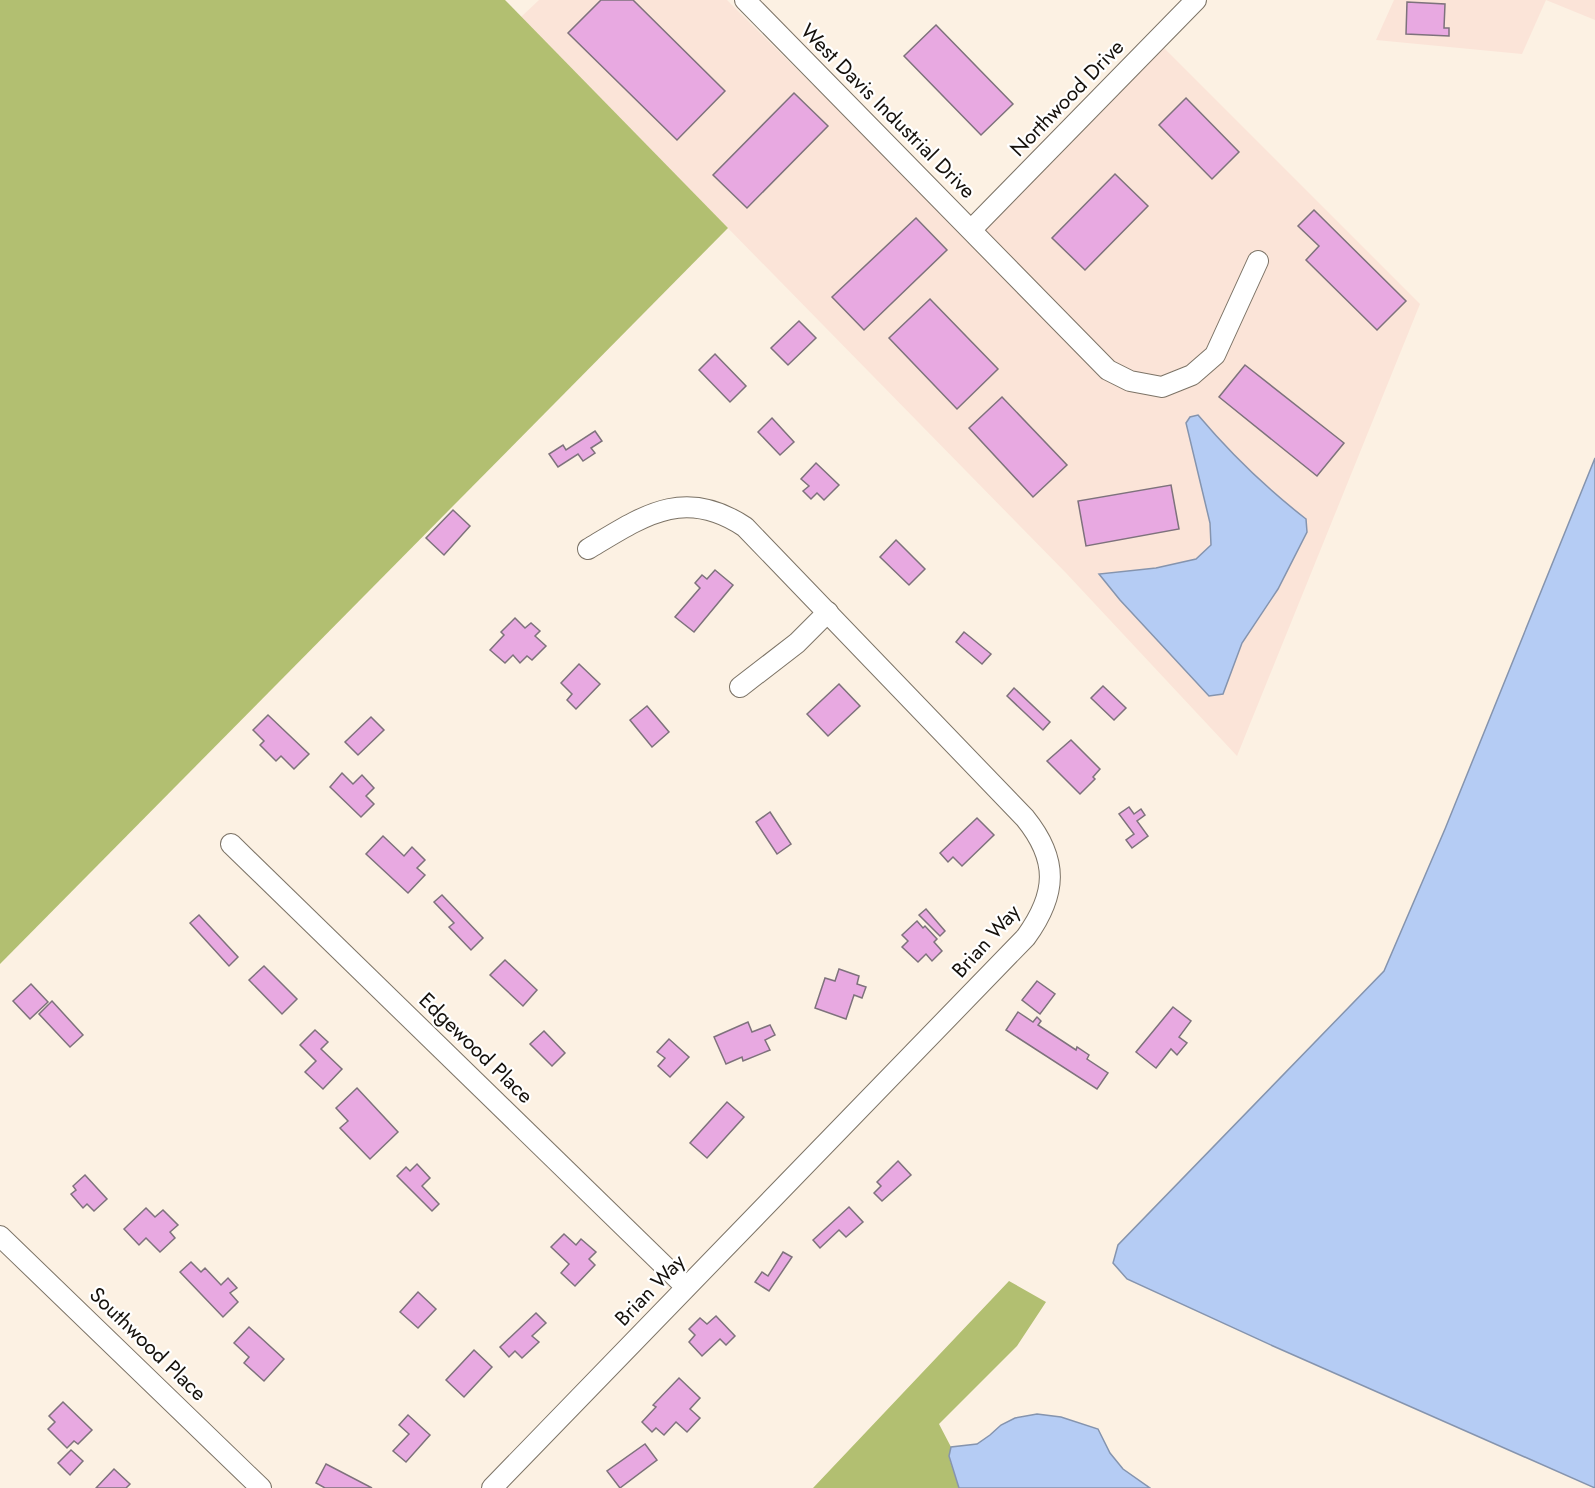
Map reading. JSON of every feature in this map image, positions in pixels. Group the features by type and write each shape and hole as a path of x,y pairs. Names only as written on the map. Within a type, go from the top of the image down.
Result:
{"street":[{"name":"West Davis Industrial Drive","path":"745,0 1108,370 1130,381 1162,387 1192,375 1215,355 1258,261"},
{"name":"Northwood Drive","path":"972,229 1196,0"},
{"name":"Brian Way","path":"492,1488 1026,937 1038,920 1047,900 1052,880 1044,846 1036,831 1025,818 745,527 731,517 714,510 680,507 634,521 588,549"},
{"path":"740,687 797,643 828,612"},
{"name":"Edgewood Place","path":"231,844 686,1287"},
{"name":"Southwood Place","path":"0,1236 261,1488"}],"shaded area":[{"path":"539,0 727,0 965,236 1102,376 1125,389 1164,395 1194,383 1221,361 1269,256 1253,250 1208,350 1188,368 1162,378 1134,373 1114,362 984,229 1162,46 1420,304 1237,756 1066,573 521,17","holes":["1198,415 1241,463 1306,520 1307,532 1278,589 1242,643 1223,694 1209,696 1099,575 1156,568 1196,559 1211,545 1210,523 1186,423 1190,417"]},
{"path":"1394,0 1546,0 1522,54 1376,40"},
{"path":"1546,0 1595,0 1595,20"}],"green space":[{"path":"0,0 505,0 728,228 0,964"},
{"path":"1009,1281 1046,1302 1017,1346 939,1424 951,1447 949,1457 959,1488 813,1488"}],"water":[{"path":"1198,415 1249,470 1306,519 1307,532 1278,589 1242,643 1223,694 1209,696 1120,600 1099,574 1156,568 1196,559 1211,545 1210,523 1186,423 1190,417"},
{"path":"1595,458 1595,1488 1127,1279 1113,1263 1118,1245 1384,971 1445,829"},
{"path":"1037,1414 1061,1417 1098,1429 1110,1453 1123,1469 1150,1488 959,1488 949,1456 951,1447 977,1444 1001,1425 1015,1418"}],"building":[{"path":"601,0 633,0 725,91 677,140 568,33"},
{"path":"1407,2 1445,4 1444,28 1449,28 1449,36 1406,34"},
{"path":"936,25 1013,104 981,135 904,56"},
{"path":"794,93 828,126 747,208 713,175"},
{"path":"1186,98 1239,152 1212,179 1159,125"},
{"path":"1115,174 1148,206 1085,270 1052,238"},
{"path":"1314,210 1406,301 1377,330 1306,260 1319,246 1298,226"},
{"path":"916,218 947,250 864,330 832,297"},
{"path":"930,299 998,369 957,409 889,338"},
{"path":"799,321 816,338 788,365 771,348"},
{"path":"715,354 746,386 730,402 699,370"},
{"path":"1245,365 1344,443 1317,476 1219,397"},
{"path":"1002,397 1067,465 1033,497 969,428"},
{"path":"772,418 794,442 780,455 758,432"},
{"path":"595,431 602,441 591,448 595,453 583,461 578,454 558,467 549,454 563,445 566,450"},
{"path":"816,463 839,485 824,500 817,493 811,499 803,491 809,486 801,479"},
{"path":"1171,485 1179,529 1086,546 1078,501"},
{"path":"453,510 470,526 444,555 426,538"},
{"path":"896,540 925,569 909,585 880,557"},
{"path":"715,570 733,585 694,632 675,617 700,588 695,583 702,575 707,579"},
{"path":"515,618 525,628 531,623 540,631 535,636 546,646 532,660 527,656 520,663 513,655 505,663 490,650 504,635 501,632"},
{"path":"964,632 991,654 982,664 956,642"},
{"path":"579,664 600,684 576,709 567,700 572,694 561,683"},
{"path":"839,684 860,706 828,736 807,714"},
{"path":"1103,686 1126,708 1114,720 1091,698"},
{"path":"1014,688 1050,722 1043,730 1007,696"},
{"path":"647,706 669,732 652,747 630,720"},
{"path":"268,715 309,754 294,769 281,756 276,761 260,745 264,741 253,730"},
{"path":"371,717 384,730 358,755 345,742"},
{"path":"1071,740 1100,769 1093,777 1095,779 1080,794 1047,761"},
{"path":"342,773 353,784 362,775 374,788 366,796 374,804 361,817 330,787"},
{"path":"1129,807 1134,814 1141,809 1145,815 1137,821 1148,836 1132,848 1126,840 1134,834 1119,814"},
{"path":"770,812 791,844 777,854 756,822"},
{"path":"977,818 994,835 962,866 953,857 948,862 940,853"},
{"path":"383,836 404,856 412,847 425,860 417,868 425,875 408,893 366,854"},
{"path":"442,895 483,938 471,950 449,927 454,923 434,902"},
{"path":"926,909 945,931 940,936 919,915"},
{"path":"199,915 238,957 229,966 190,923"},
{"path":"917,921 937,939 934,942 942,951 932,961 926,954 918,962 902,947 908,941 902,935"},
{"path":"505,960 537,990 523,1006 490,975"},
{"path":"264,966 297,999 282,1014 249,980"},
{"path":"839,969 859,976 857,984 866,987 862,998 854,995 846,1019 815,1008 825,978 835,981"},
{"path":"1037,981 1055,994 1040,1014 1022,1000"},
{"path":"31,984 48,1002 30,1019 13,1001"},
{"path":"52,1001 83,1035 70,1047 39,1014"},
{"path":"1173,1007 1191,1021 1179,1037 1187,1043 1177,1055 1171,1049 1156,1068 1136,1052"},
{"path":"1018,1012 1033,1022 1037,1017 1041,1021 1038,1025 1076,1050 1077,1047 1089,1055 1087,1059 1108,1073 1097,1089 1006,1030"},
{"path":"748,1022 752,1032 770,1025 775,1035 765,1040 770,1050 743,1061 742,1057 726,1064 714,1037"},
{"path":"315,1030 328,1042 321,1049 342,1069 323,1089 305,1072 316,1061 300,1045"},
{"path":"544,1031 565,1053 552,1066 530,1044"},
{"path":"669,1039 689,1057 670,1077 658,1066 665,1058 657,1052"},
{"path":"357,1088 398,1132 370,1159 340,1128 348,1121 336,1108"},
{"path":"727,1102 744,1117 707,1158 690,1143"},
{"path":"898,1161 911,1175 882,1201 874,1193 881,1186 877,1182"},
{"path":"417,1164 430,1178 422,1186 439,1204 432,1211 397,1176 406,1167 410,1171"},
{"path":"85,1175 107,1199 94,1211 87,1204 83,1208 71,1194 76,1190 73,1186"},
{"path":"849,1207 863,1222 846,1237 839,1230 820,1248 813,1240"},
{"path":"146,1208 155,1217 163,1210 178,1225 170,1232 175,1238 160,1252 146,1238 139,1245 124,1229"},
{"path":"564,1234 576,1245 581,1239 596,1252 589,1259 595,1265 575,1286 561,1273 569,1264 551,1247"},
{"path":"783,1252 792,1257 769,1291 755,1282 762,1272 768,1276"},
{"path":"191,1262 201,1272 205,1268 221,1285 228,1278 237,1288 230,1293 238,1302 223,1317 180,1272"},
{"path":"418,1292 436,1309 418,1328 400,1312"},
{"path":"536,1313 546,1323 532,1336 539,1342 522,1358 515,1351 509,1357 500,1347"},
{"path":"716,1316 735,1336 726,1345 720,1339 702,1356 689,1342 695,1335 689,1329 700,1318 707,1324"},
{"path":"249,1327 284,1359 264,1381 244,1363 249,1357 234,1343"},
{"path":"474,1350 492,1367 464,1397 446,1380"},
{"path":"679,1378 700,1398 690,1409 700,1418 687,1432 676,1422 664,1435 656,1428 652,1432 642,1422 656,1407 653,1405"},
{"path":"63,1402 92,1430 78,1444 74,1441 67,1448 48,1429 55,1422 49,1416"},
{"path":"408,1415 430,1435 406,1462 393,1451 409,1434 399,1425"},
{"path":"645,1444 657,1460 620,1488 607,1471"},
{"path":"71,1450 83,1461 70,1475 58,1463"},
{"path":"326,1464 372,1488 325,1488 316,1483"},
{"path":"114,1469 130,1484 126,1488 96,1488"}]}
